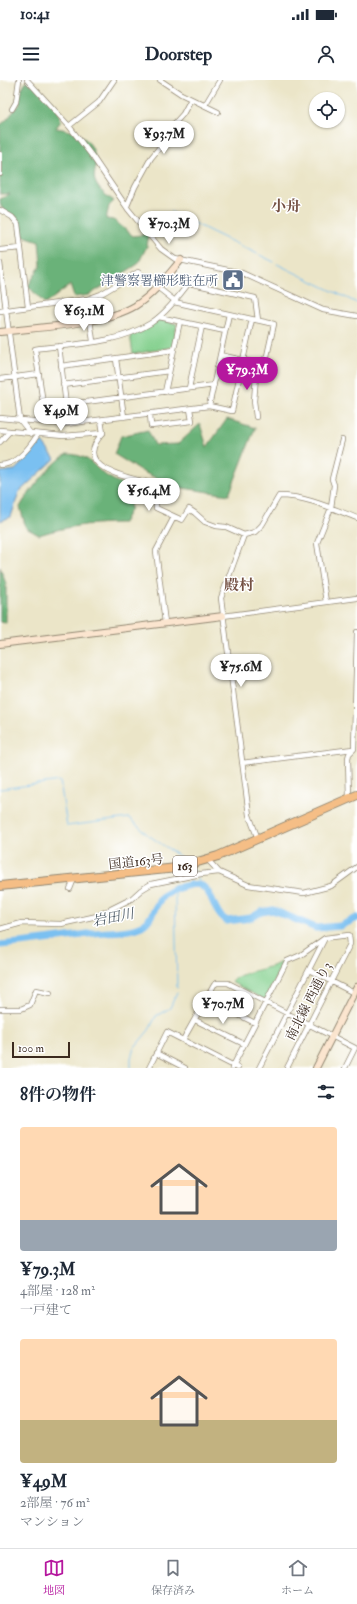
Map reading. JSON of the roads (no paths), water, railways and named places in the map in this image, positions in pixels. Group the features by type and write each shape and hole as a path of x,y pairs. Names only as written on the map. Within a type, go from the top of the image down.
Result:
{"highway":[{"name":"国道163号","path":"0,886 160,871 208,860 353,796"}],"street":[{"path":"12,109 16,102 19,80"},
{"path":"27,80 69,126 93,157 127,206 164,252 180,260 242,273 323,310 357,316"},
{"path":"69,126 99,102 114,80"},
{"path":"160,80 191,99 218,112"},
{"path":"205,105 220,80"},
{"path":"127,206 135,187 151,158 160,148 165,134 183,114 191,99"},
{"path":"0,154 0,174"},
{"path":"0,210 17,221 28,307"},
{"path":"0,250 20,248"},
{"path":"0,332 90,321 128,310 158,287 180,260"},
{"path":"0,263 20,420 31,434"},
{"path":"0,311 87,299 101,294 138,272 175,301 274,324 267,356 260,364 220,355"},
{"path":"214,385 66,405 43,403 36,349 93,342 113,338 136,330 159,317 175,301 189,283 255,298 258,320"},
{"path":"87,299 93,342"},
{"path":"209,406 229,314"},
{"path":"159,317 225,331"},
{"path":"0,418 65,424 209,406 232,411 252,319"},
{"path":"165,392 180,321"},
{"path":"189,388 202,326"},
{"path":"59,346 66,405"},
{"path":"61,366 174,350"},
{"path":"116,358 124,417"},
{"path":"256,417 254,401 257,363"},
{"path":"64,385 169,371"},
{"path":"0,379 39,374"},
{"path":"150,414 151,426 192,421 190,409"},
{"path":"101,420 103,433 93,449 98,464 117,474 162,487 156,506 174,517 182,520 189,509 205,522 216,526 226,527 244,534 255,532 262,525 278,496 298,497 357,518"},
{"path":"0,430 31,434 71,436 103,433"},
{"path":"0,442 10,431"},
{"path":"0,465 8,464 22,454 38,434"},
{"path":"326,602 317,543 331,508 334,485 332,479 342,440"},
{"path":"164,623 156,551 174,517"},
{"path":"244,534 221,598 249,816 258,839"},
{"path":"0,644 357,598"},
{"path":"353,796 348,756 356,749 357,632"},
{"path":"242,763 356,749"},
{"path":"208,860 219,872 248,885 304,893 331,886 357,867"},
{"path":"0,929 22,924 61,924 97,916 131,899 151,884 219,872"},
{"path":"70,889 74,880"},
{"name":"南北線 西通り3","path":"287,1068 350,944 349,935 325,938"},
{"path":"149,1068 167,1032 234,1067 244,1044 287,960 302,955 325,938"},
{"path":"259,1068 325,938"},
{"path":"309,970 331,981 356,990 316,1068"},
{"path":"183,1040 217,983 228,983 356,1049 345,1068"},
{"path":"0,1009 21,1009 30,1004 36,990 50,993"},
{"path":"207,999 255,1023"},
{"path":"195,1020 244,1044"},
{"path":"156,1053 185,1068"}],"water":[{"path":"42,442 55,459 19,492 11,517 0,521 0,472 15,470"}],"waterway":[{"path":"171,212 274,262"},
{"path":"277,264 357,303"},
{"path":"0,789 60,781 67,826 129,818 148,835 188,862"},
{"path":"192,867 196,873"},
{"path":"198,877 199,885"},
{"name":"岩田川","path":"0,945 134,929 147,922 165,894 176,888 194,884 205,888 222,918 227,921 251,918 261,912 273,910 316,928 340,926 357,918"},
{"path":"177,888 175,894 177,988"},
{"path":"131,1068 131,1058 134,1048 149,1030 156,1016 170,1008 177,992"}],"place":[{"name":"津警察署櫛形駐在所","path":"233,280"}],"district":[{"name":"小舟","path":"286,206"},
{"name":"殿村","path":"239,585"}]}
